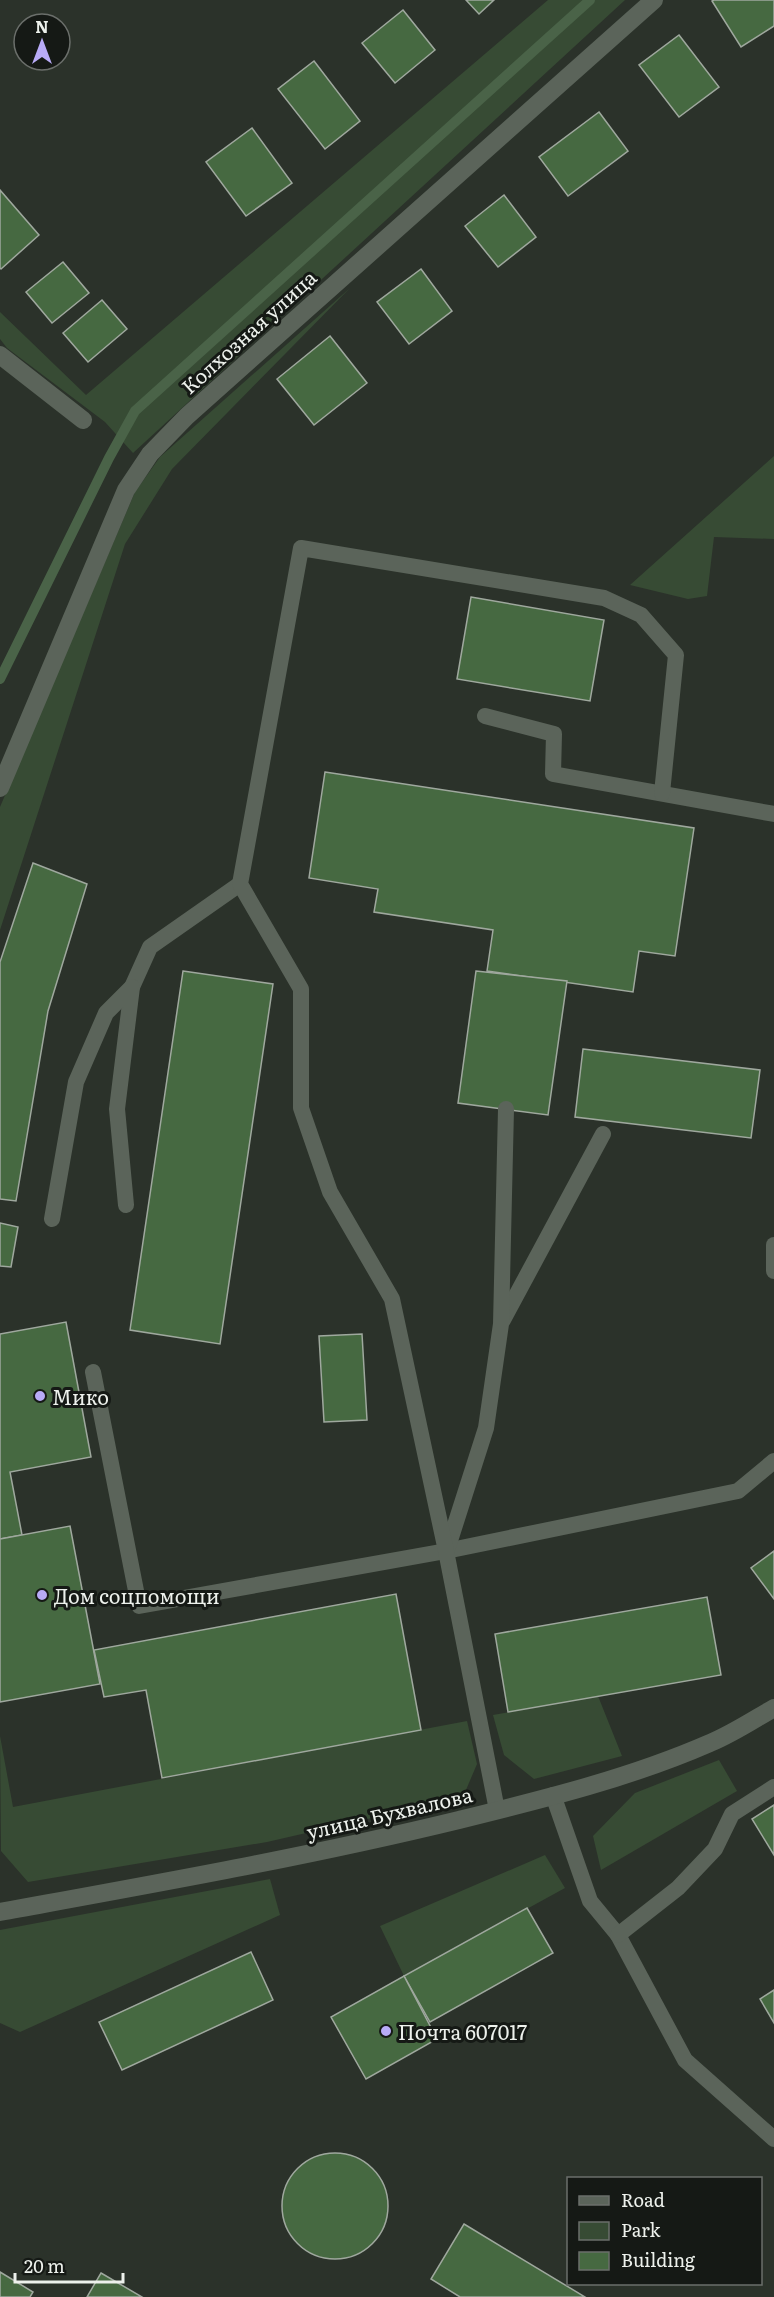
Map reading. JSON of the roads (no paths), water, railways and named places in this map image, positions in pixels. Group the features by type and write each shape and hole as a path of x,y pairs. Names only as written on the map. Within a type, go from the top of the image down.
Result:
{"street":[{"name":"Колхозная улица","path":"0,789 126,490 150,453 187,416 654,0"},
{"path":"0,355 83,420"},
{"name":"улица Бухвалова","path":"0,1912 267,1863 385,1838 497,1810 624,1776 712,1743 774,1708"}],"lane":[{"path":"497,1810 446,1551 392,1299 330,1192 301,1108 301,989 240,884 301,548 604,598 641,615 676,655 662,794"},
{"path":"484,716 554,734 553,774 774,814"},
{"path":"126,1205 117,1109 132,987 150,947 240,884"},
{"path":"52,1219 76,1082 106,1013 132,987"},
{"path":"446,1551 486,1428 501,1324 506,1109"},
{"path":"501,1324 603,1134"},
{"path":"774,1245 774,1271"},
{"path":"93,1372 139,1606 446,1551 738,1491 774,1461"},
{"path":"618,1935 678,1888 715,1849 732,1814 774,1787"},
{"path":"553,1795 591,1901 618,1935 685,2060 774,2139"}],"waterway":[{"path":"0,679 109,458 135,411 590,0"}],"place":[{"name":"Мико","path":"40,1396"},
{"name":"Дом соцпомощи","path":"42,1595"},
{"name":"Почта 607017","path":"386,2031"}]}
